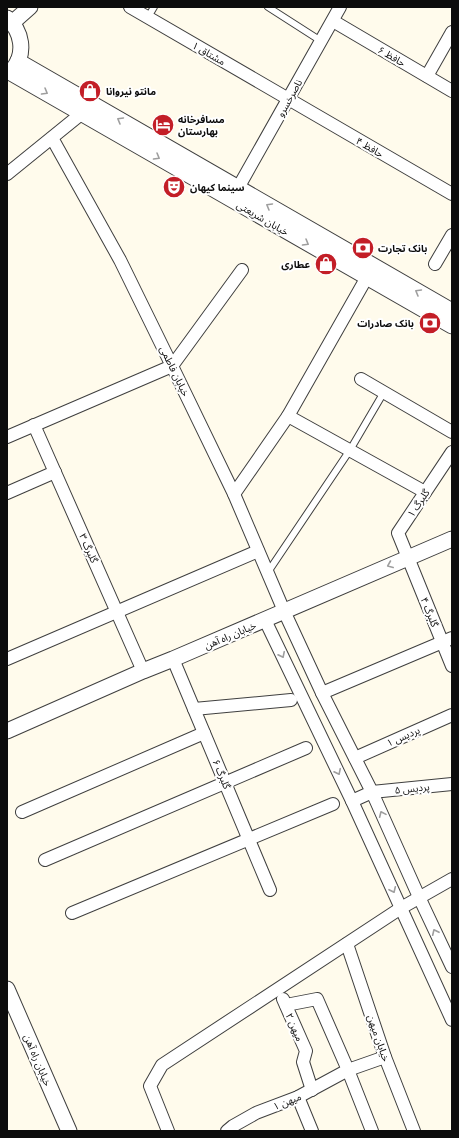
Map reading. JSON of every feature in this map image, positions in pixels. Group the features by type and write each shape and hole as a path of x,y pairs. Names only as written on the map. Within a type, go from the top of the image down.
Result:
{"street":[{"path":"12,70 21,51 21,41 18,31 10,20 30,7"},
{"name":"مشتاق ۱","path":"130,7 151,12 289,99"},
{"name":"ناصرخسرو","path":"238,188 340,7"},
{"name":"حافظ ۶","path":"333,21 452,91"},
{"path":"427,76 452,32"},
{"name":"خیابان شریعتی","path":"12,70 82,114 452,326"},
{"name":"خیابان شریعتی","path":"12,70 238,188 452,312"},
{"name":"حافظ ۴","path":"289,99 452,194"},
{"path":"7,174 82,114"},
{"name":"خیابان فاطمی","path":"52,138 120,260 234,494 284,611 322,693 372,792 452,967"},
{"path":"435,264 452,235"},
{"path":"7,437 172,366 242,270"},
{"path":"234,494 288,416 367,278"},
{"path":"361,379 452,432"},
{"path":"288,416 425,492"},
{"name":"گلبرگ ۳","path":"34,425 143,671"},
{"name":"گلبرگ ۱","path":"408,558 398,533 452,452"},
{"path":"7,493 55,472"},
{"name":"خیابان راه آهن","path":"7,731 143,671 452,539"},
{"path":"7,659 258,551"},
{"name":"گلبرگ ۴","path":"408,558 447,640 452,666"},
{"path":"265,620 352,801 452,1020"},
{"path":"322,693 447,640"},
{"name":"گلبرگ ۶","path":"173,659 270,890"},
{"path":"194,709 291,700"},
{"name":"پردیس ۱","path":"354,758 452,715"},
{"path":"22,812 204,733"},
{"path":"45,860 306,748"},
{"name":"پردیس ۵","path":"352,801 372,792 452,784"},
{"path":"72,913 333,804"},
{"path":"168,1131 150,1086 162,1065 401,908 452,879"},
{"name":"خیابان میهن","path":"347,944 385,1057 414,1131"},
{"name":"خیابان راه آهن","path":"7,989 69,1131"},
{"name":"میهن ۲","path":"279,989 306,1051 303,1062 312,1090"},
{"path":"286,1005 317,999 348,1070 372,1131"},
{"name":"میهن ۱","path":"227,1131 256,1112 298,1097 348,1070 385,1057"},
{"path":"298,1097 312,1131"}],"lane":[{"path":"268,7 321,41"},
{"path":"268,573 350,450 384,392"}],"place":[{"name":"مانتو نیروانا","path":"90,91"},
{"name":"مسافرخانه بهارستان","path":"163,125"},
{"name":"سینما کیهان","path":"174,187"},
{"name":"بانک تجارت","path":"363,248"},
{"name":"عطاری","path":"326,264"},
{"name":"بانک صادرات","path":"430,323"}]}
